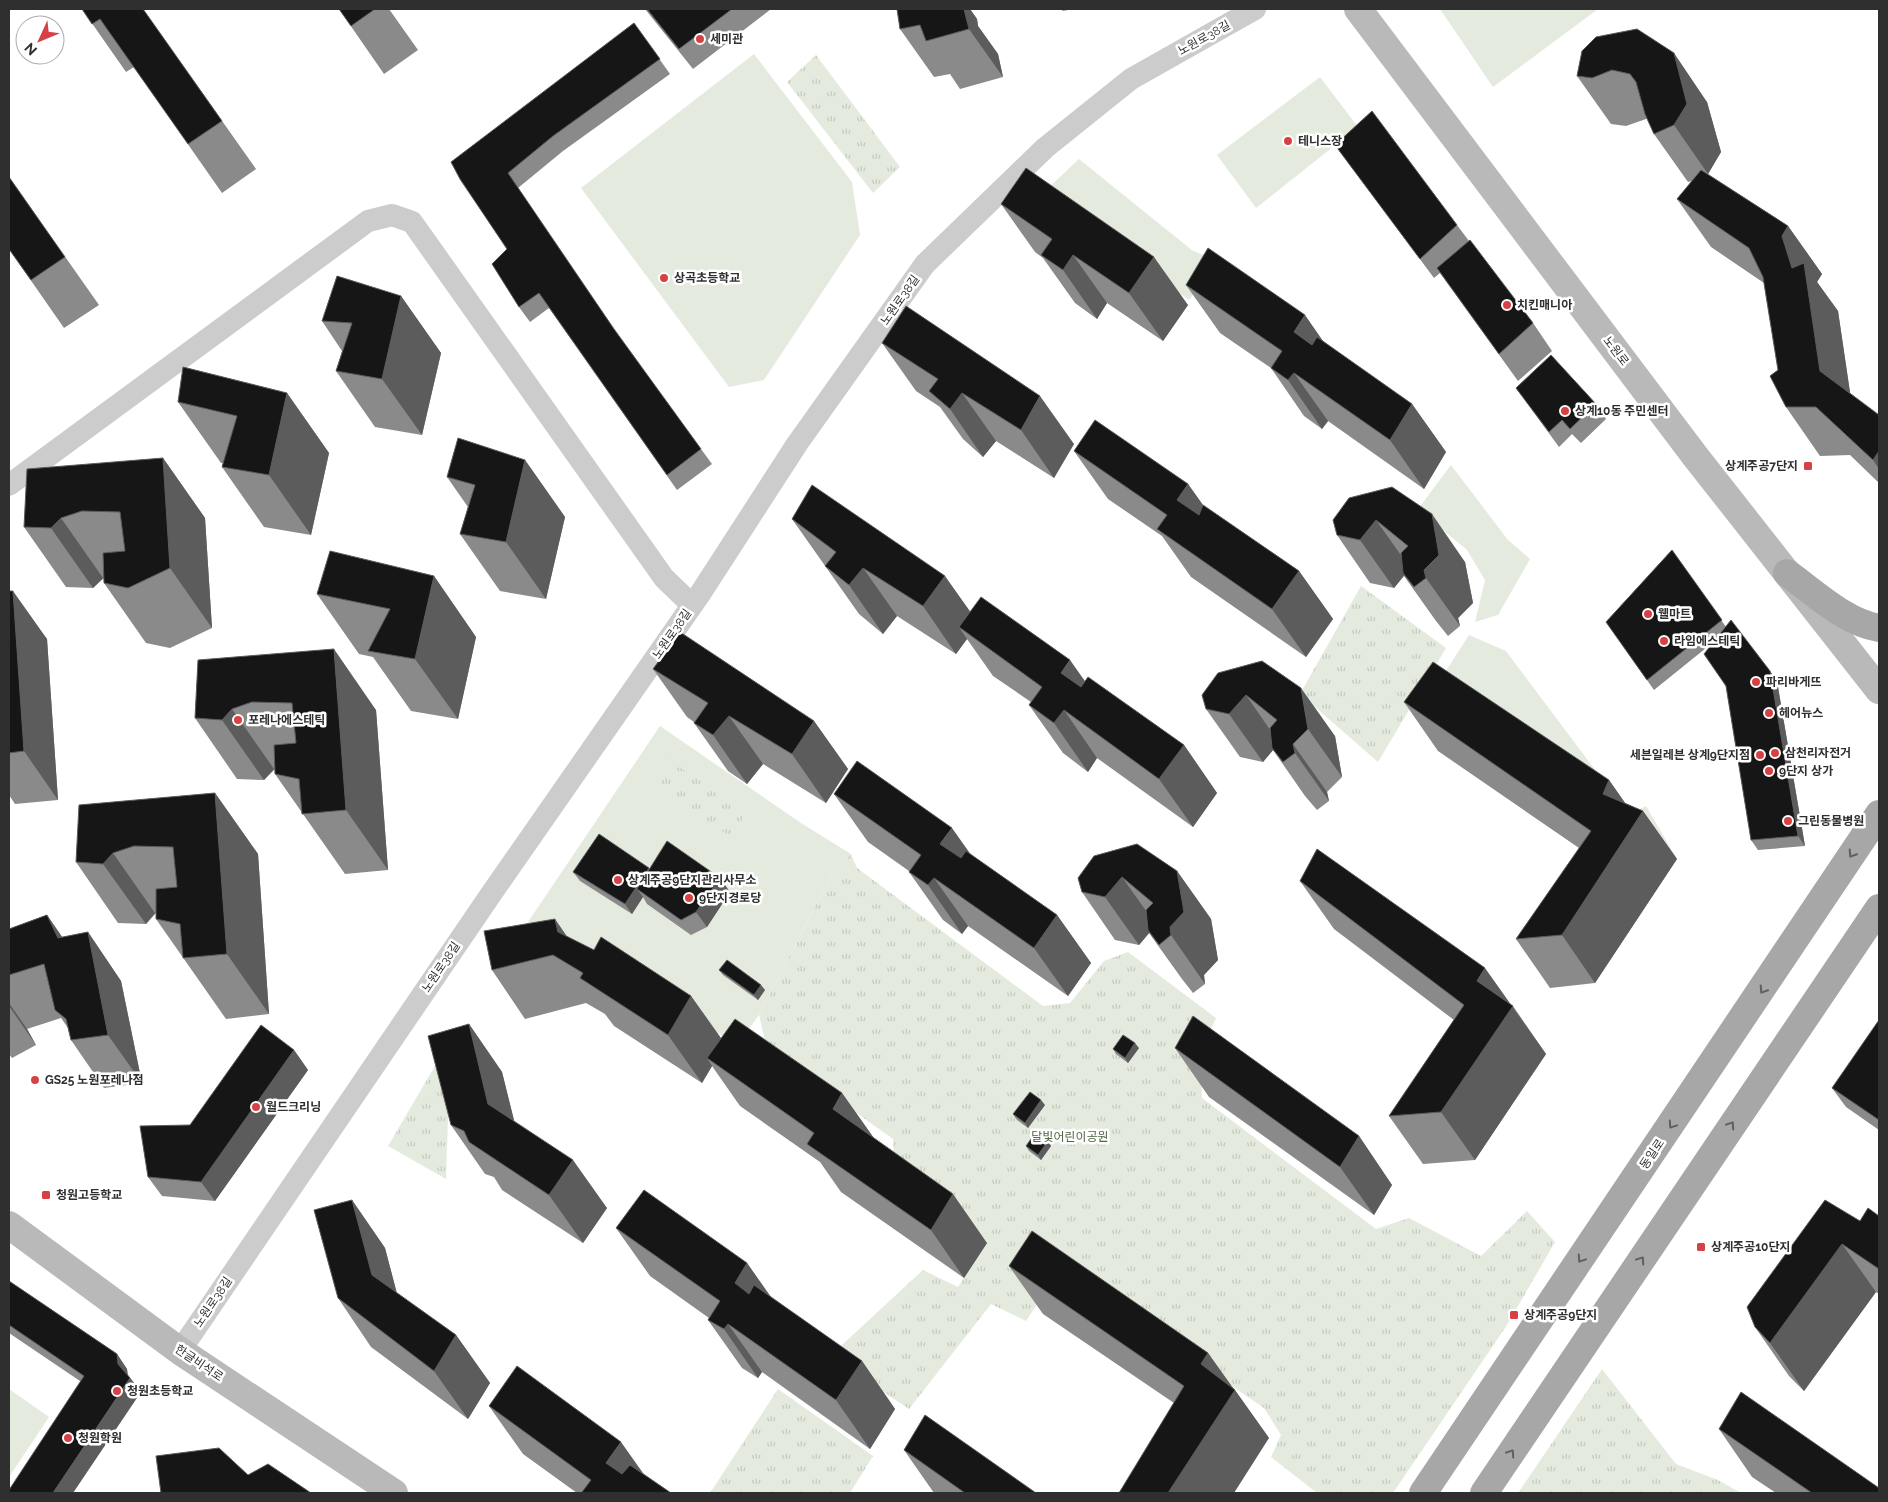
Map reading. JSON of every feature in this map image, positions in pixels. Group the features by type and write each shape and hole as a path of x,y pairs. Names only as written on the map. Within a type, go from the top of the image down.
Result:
{"main road":[{"name":"노원로","path":"1358,9 1696,456 1879,690"},
{"path":"1787,573 1842,612 1868,626 1879,628"},
{"name":"동일로","path":"1423,1493 1879,814"},
{"path":"1484,1493 1879,908"},
{"path":"1798,1026 1834,984 1872,944 1879,940"},
{"name":"한글비석로","path":"9,1225 180,1350 394,1493"}],"street":[{"name":"노원로38길","path":"180,1350 489,897 692,605 797,444 925,264 1045,148 1132,79 1255,9"},
{"path":"9,485 368,221 392,215 412,222 664,578 692,605"}],"green space":[{"path":"1440,9 1598,9 1493,87"},
{"path":"754,54 852,182 860,235 764,380 729,387 581,188"},
{"path":"816,55 900,167 873,193 787,82"},
{"name":"테니스장","path":"1320,77 1358,127 1256,208 1217,155"},
{"path":"1079,159 1193,251 1220,261 1189,300 1058,207 1027,208"},
{"path":"1451,465 1508,540 1530,559 1498,615 1475,622 1485,580 1467,550 1418,509"},
{"path":"1361,586 1446,648 1378,762 1300,694"},
{"path":"1469,635 1506,651 1629,815 1646,806 1677,859 1646,830 1435,688"},
{"path":"660,726 801,823 851,854 832,874 759,1015 737,1045 588,951 499,965"},
{"path":"666,758 747,812 731,837 651,784"},
{"name":"달빛어린이공원","path":"851,854 857,868 1043,1006 1070,1003 1104,961 1128,952 1216,1018 1200,1052 1202,1098 1376,1229 1409,1218 1481,1256 1527,1211 1555,1242 1507,1325 1393,1493 1317,1493 1271,1457 1281,1435 1264,1408 1117,1307 1054,1278 1026,1321 991,1304 909,1409 830,1356 923,1270 958,1287 987,1242 895,1177 893,1139 767,1049 759,1015 832,874"},
{"path":"435,1066 449,1089 446,1179 388,1146"},
{"path":"1602,1369 1676,1464 1718,1480 1741,1493 1518,1493"},
{"path":"9,1389 49,1417 9,1477"},
{"path":"778,1389 873,1456 850,1493 710,1493"}],"building":[{"path":"82,9 143,9 222,121 188,144 100,19 92,24"},
{"path":"339,9 375,9 351,26"},
{"path":"647,9 732,9 679,49"},
{"path":"897,9 964,9 969,29 926,41 920,25 900,29"},
{"path":"634,23 660,59 553,136 508,173 614,329 701,449 667,475 539,293 519,307 492,264 507,249 460,179 451,162"},
{"path":"1637,29 1674,53 1687,104 1674,125 1654,134 1645,114 1636,82 1630,74 1612,70 1592,78 1577,76 1582,51 1596,37"},
{"path":"1372,111 1457,225 1420,259 1335,145"},
{"path":"1026,168 1154,257 1129,293 1073,255 1063,270 1041,255 1052,239 1001,204"},
{"path":"1701,170 1788,226 1782,236 1792,268 1804,263 1820,371 1879,415 1879,451 1873,460 1816,407 1786,407 1770,376 1778,370 1763,277 1749,248 1677,199"},
{"path":"9,177 65,257 31,280 9,249"},
{"path":"1470,240 1533,323 1499,354 1437,268"},
{"path":"1208,248 1305,315 1294,332 1312,345 1317,337 1412,404 1390,440 1294,373 1288,380 1271,368 1282,351 1186,285"},
{"path":"337,276 401,296 382,379 336,371 352,323 322,321"},
{"path":"906,306 1040,396 1021,430 962,393 950,409 929,391 938,379 882,343"},
{"name":"상계10동 주민센터","path":"1551,355 1596,404 1570,429 1562,420 1549,432 1516,388"},
{"path":"183,367 287,393 269,475 222,467 237,416 178,402"},
{"path":"1095,420 1188,484 1177,500 1199,515 1203,505 1299,571 1272,609 1157,529 1167,515 1074,451"},
{"path":"458,438 525,460 506,542 460,534 475,485 447,477"},
{"path":"163,458 170,568 128,588 104,583 103,553 125,551 120,512 82,511 61,518 51,528 24,527 27,469"},
{"path":"812,485 945,576 923,606 863,568 849,585 825,566 836,552 792,519"},
{"path":"1392,487 1432,514 1439,555 1424,570 1426,578 1414,587 1403,573 1401,553 1408,546 1376,520 1360,540 1337,535 1333,520 1349,498"},
{"path":"1672,550 1722,620 1647,680 1606,622"},
{"path":"330,551 434,576 415,659 368,651 390,609 317,594"},
{"path":"9,591 13,591 24,751 9,753"},
{"path":"981,597 1070,660 1061,673 1081,687 1088,677 1184,745 1159,779 1064,710 1054,723 1029,705 1042,687 959,627"},
{"name":"9단지 상가","path":"1731,620 1770,671 1798,836 1751,840 1726,686 1704,654"},
{"path":"680,632 814,721 792,754 729,716 713,735 694,723 708,703 653,669"},
{"path":"334,649 346,810 302,814 299,779 275,774 274,745 296,743 292,703 252,702 232,709 222,720 195,718 198,660"},
{"path":"1262,661 1301,688 1308,729 1293,744 1295,753 1283,762 1272,748 1270,728 1277,720 1246,695 1229,714 1206,709 1202,695 1218,673"},
{"path":"1433,662 1609,780 1603,794 1643,811 1562,935 1516,939 1591,831 1404,702"},
{"path":"857,761 952,828 940,844 961,858 966,851 1057,915 1034,948 934,878 928,885 909,872 921,855 834,794"},
{"path":"215,793 227,954 183,958 180,924 156,919 156,889 177,887 173,847 134,846 113,853 103,864 76,862 79,805"},
{"name":"상계주공9단지관리사무소","path":"599,834 649,868 625,904 573,872"},
{"name":"9단지경로당","path":"667,841 720,878 696,912 681,920 637,889"},
{"path":"1137,844 1177,871 1184,912 1170,927 1171,935 1159,945 1148,930 1146,910 1153,903 1122,877 1105,897 1082,892 1078,878 1094,856"},
{"path":"1317,849 1485,968 1477,981 1513,1006 1441,1112 1389,1116 1464,1005 1300,881"},
{"path":"47,915 58,938 88,932 108,1035 71,1040 66,1019 55,1010 44,964 9,975 9,929"},
{"path":"555,919 558,932 594,950 601,937 691,996 668,1035 580,978 583,973 553,955 492,970 484,931"},
{"path":"727,960 761,985 754,995 719,970"},
{"path":"1193,1016 1359,1136 1340,1167 1175,1048"},
{"path":"735,1019 842,1093 833,1109 953,1194 931,1230 807,1144 814,1133 707,1058"},
{"path":"1879,1020 1879,1120 1832,1088"},
{"path":"469,1024 488,1104 573,1160 549,1195 469,1142 464,1131 451,1125 428,1036"},
{"path":"261,1025 294,1050 201,1182 148,1177 140,1126 190,1125"},
{"path":"1123,1035 1135,1043 1125,1058 1113,1049"},
{"path":"1030,1092 1041,1100 1025,1123 1013,1114"},
{"path":"1036,1132 1048,1141 1038,1155 1026,1146"},
{"path":"644,1190 747,1263 735,1283 749,1294 754,1285 862,1361 836,1400 728,1324 724,1329 708,1320 720,1301 616,1228"},
{"path":"352,1200 372,1275 456,1335 434,1371 338,1298 314,1210"},
{"path":"1825,1200 1860,1221 1868,1208 1879,1216 1879,1269 1842,1244 1770,1343 1755,1327 1747,1307"},
{"path":"1032,1231 1208,1353 1201,1364 1235,1390 1168,1493 1119,1493 1184,1386 1009,1266"},
{"name":"청원초등학교","path":"9,1281 117,1354 118,1364 130,1378 53,1493 9,1493 9,1490 84,1376 9,1325"},
{"path":"517,1366 621,1442 606,1463 622,1474 630,1465 671,1493 583,1493 591,1480 489,1406"},
{"path":"1741,1392 1879,1488 1879,1493 1812,1493 1719,1429"},
{"path":"925,1415 1036,1493 965,1493 904,1450"},
{"path":"219,1448 248,1475 268,1464 311,1493 161,1493 156,1456"}],"place":[{"name":"세미관","path":"700,39"},
{"name":"테니스장","path":"1288,141"},
{"name":"상곡초등학교","path":"664,278"},
{"name":"치킨매니아","path":"1507,305"},
{"name":"상계10동 주민센터","path":"1565,411"},
{"name":"상계주공7단지","path":"1808,466"},
{"name":"웰마트","path":"1648,614"},
{"name":"라임에스테틱","path":"1664,641"},
{"name":"파리바게뜨","path":"1756,682"},
{"name":"헤어뉴스","path":"1769,713"},
{"name":"포레나에스테틱","path":"238,720"},
{"name":"삼천리자전거","path":"1775,753"},
{"name":"세븐일레븐 상계9단지점","path":"1760,755"},
{"name":"9단지 상가","path":"1769,771"},
{"name":"그린동물병원","path":"1788,821"},
{"name":"상계주공9단지관리사무소","path":"618,880"},
{"name":"9단지경로당","path":"689,898"},
{"name":"GS25 노원포레나점","path":"35,1080"},
{"name":"월드크리닝","path":"256,1107"},
{"name":"청원고등학교","path":"46,1195"},
{"name":"상계주공10단지","path":"1701,1247"},
{"name":"상계주공9단지","path":"1514,1315"},
{"name":"청원초등학교","path":"117,1391"},
{"name":"청원학원","path":"68,1438"}]}
